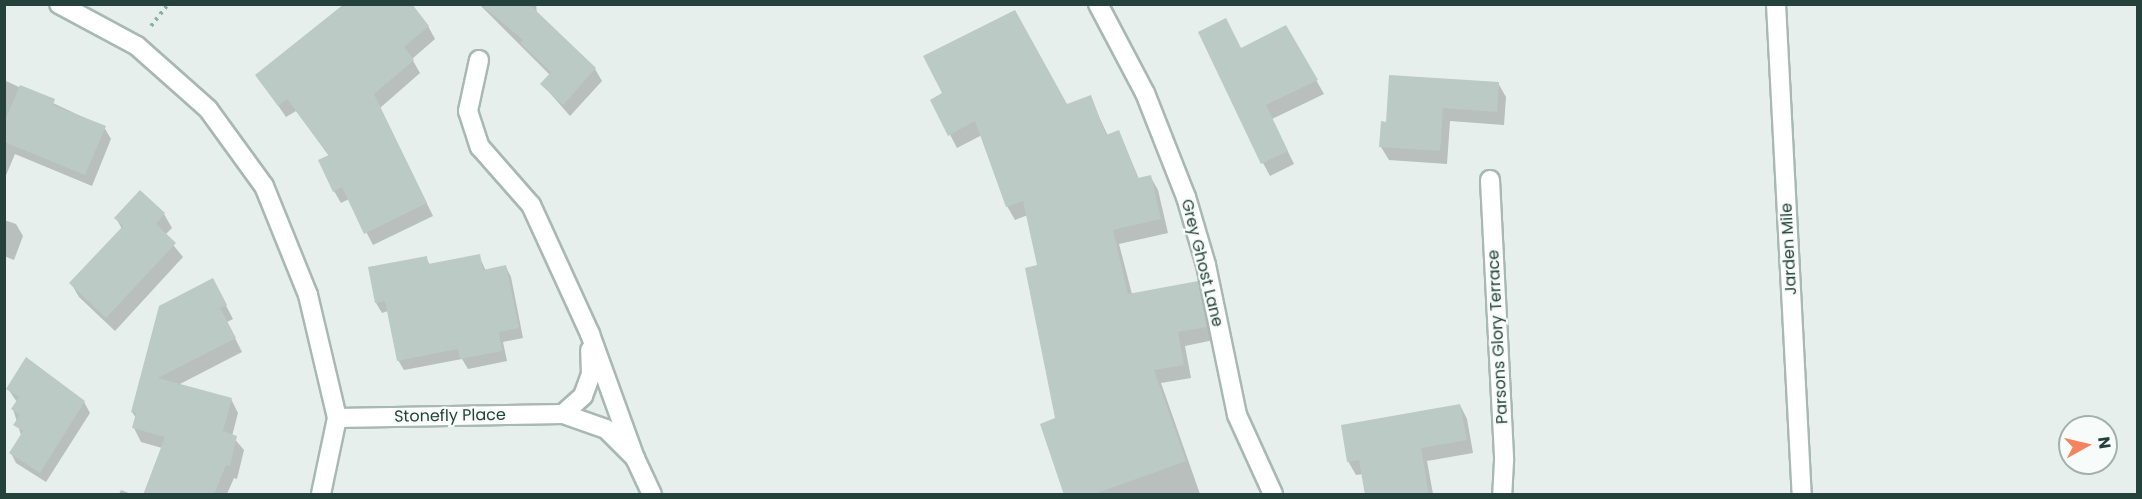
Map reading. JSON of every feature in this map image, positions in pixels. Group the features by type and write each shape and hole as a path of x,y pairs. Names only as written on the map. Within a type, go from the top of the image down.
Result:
{"street":[{"path":"59,4 136,46 208,110 264,186 308,295 337,418 321,495"},
{"name":"Grey Ghost Lane","path":"1098,4 1145,93 1186,196 1206,265 1237,415 1273,495"},
{"name":"Jarden Mile","path":"1776,4 1802,495"},
{"name":"Stonefly Place","path":"479,60 468,111 480,147 531,205 590,334 635,458 652,495"},
{"name":"Parsons Glory Terrace","path":"1490,180 1504,461 1502,495"},
{"path":"563,414 583,396 591,374 590,334"},
{"name":"Stonefly Place","path":"337,418 563,414 606,429 635,458"}],"building":[{"path":"344,4 412,4 429,26 404,47 414,60 374,94 427,203 364,234 342,187 333,192 318,160 329,155 287,99 278,106 255,75"},
{"path":"480,4 529,4 596,68 563,105 540,84 551,72 520,43 523,40"},
{"path":"1015,10 1067,104 1091,95 1106,135 1119,130 1138,178 1151,175 1161,219 1113,230 1128,294 1198,281 1207,327 1178,332 1184,365 1154,370 1186,461 1092,495 1064,495 1040,424 1055,418 1025,268 1037,265 1023,201 1006,207 975,121 948,136 930,100 942,93 923,56"},
{"path":"1226,18 1241,48 1286,25 1318,80 1266,105 1288,151 1261,164 1198,32"},
{"path":"1389,75 1499,82 1497,112 1443,108 1440,151 1379,147 1381,121 1386,122"},
{"path":"20,85 55,99 53,105 106,126 85,175 4,142 4,123"},
{"path":"140,190 165,213 156,224 176,243 106,318 69,283 123,226 114,218"},
{"path":"480,254 483,270 506,265 519,328 499,332 502,351 460,359 458,349 397,361 385,301 375,303 368,267 427,256 428,264"},
{"path":"213,278 227,305 220,308 236,338 158,378 232,398 223,431 237,436 230,466 226,465 214,495 143,495 165,437 132,428 136,413 131,412 159,306"},
{"path":"26,357 85,401 40,473 9,453 23,431 13,425 20,415 11,409 19,397 6,389"},
{"path":"1460,404 1467,440 1421,448 1429,495 1365,495 1359,460 1347,462 1341,425"}]}
